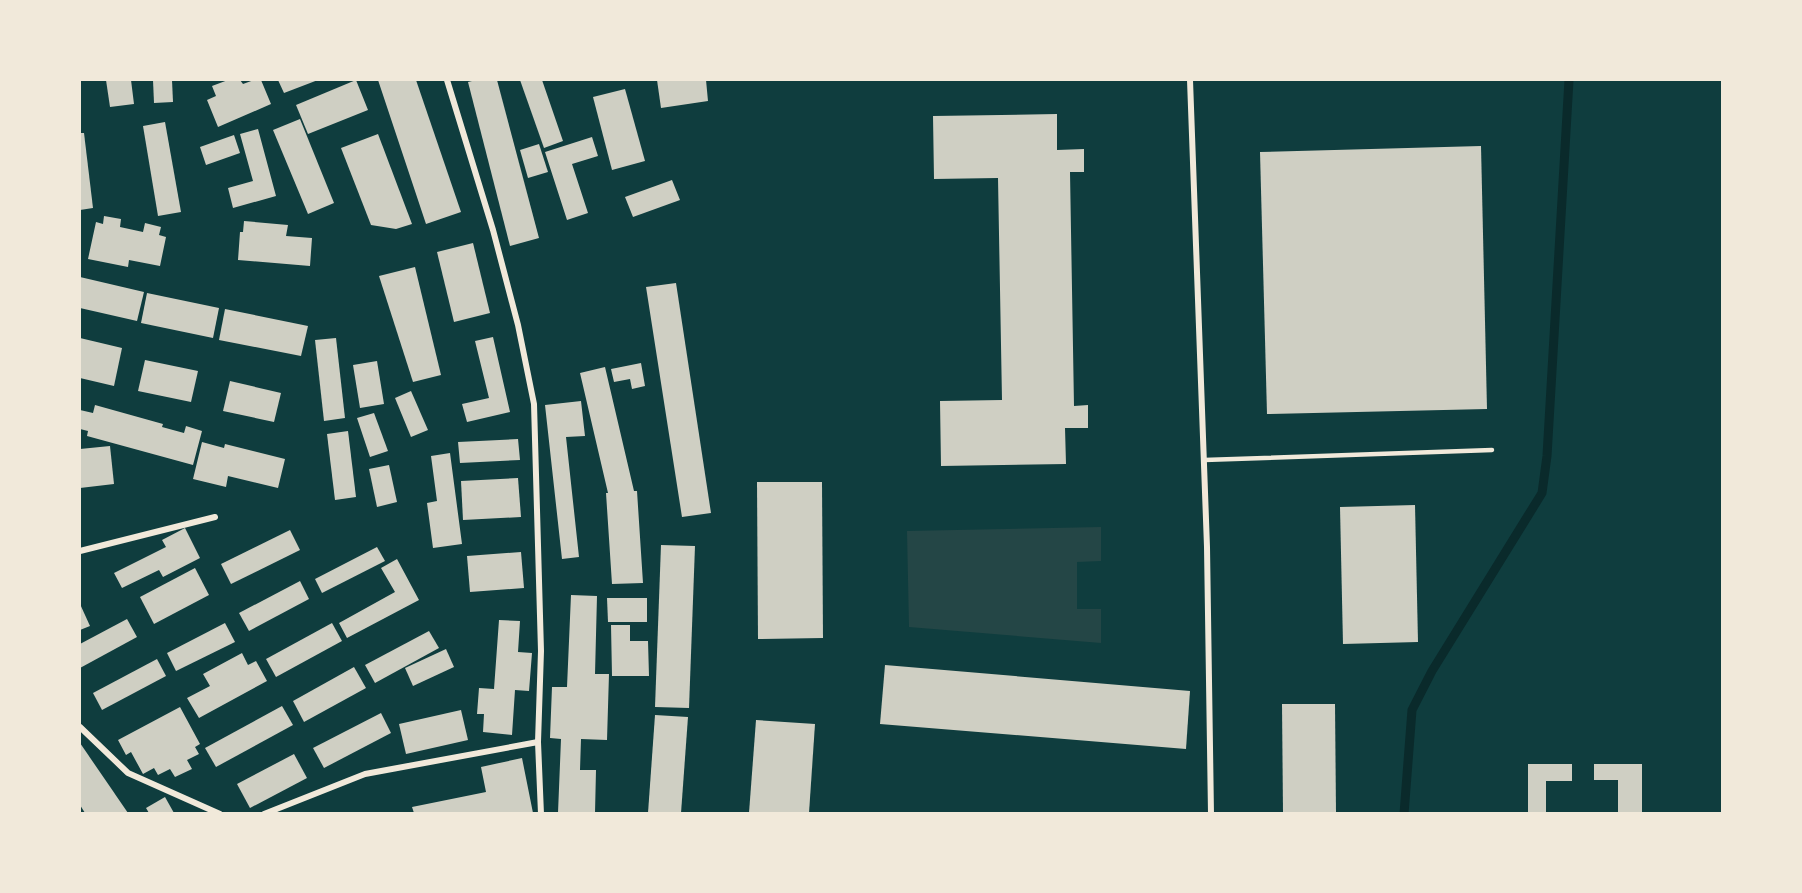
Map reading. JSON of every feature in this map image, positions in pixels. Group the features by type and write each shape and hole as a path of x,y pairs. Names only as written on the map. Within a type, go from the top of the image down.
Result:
{"street":[{"path":"447,80 493,230 518,325 534,404 541,813"},
{"path":"1190,80 1208,595 1211,813"},
{"path":"80,551 215,517"},
{"path":"80,727 128,773 220,813"},
{"path":"264,813 365,774 538,742"}],"lane":[{"path":"1204,460 1492,450"}],"shaded area":[{"path":"1101,527 1101,561 1077,562 1077,609 1101,609 1101,643 909,627 907,531"}],"building":[{"path":"106,80 131,80 134,104 110,107"},
{"path":"153,80 172,80 173,102 154,103"},
{"path":"228,80 240,80 243,84 261,80 271,104 218,127 207,100 216,96 212,86"},
{"path":"278,80 318,80 284,93"},
{"path":"356,80 368,110 308,134 296,105"},
{"path":"378,80 416,80 461,212 426,224"},
{"path":"497,80 539,238 510,246 468,82"},
{"path":"520,80 542,80 563,141 544,148"},
{"path":"657,80 706,80 708,101 661,108"},
{"path":"625,89 645,161 612,170 593,97"},
{"path":"1057,114 1057,150 1084,149 1084,172 1070,172 1074,406 1088,405 1088,428 1065,428 1066,464 941,466 940,401 1002,400 998,178 934,179 933,116"},
{"path":"300,119 334,203 308,214 273,130"},
{"path":"165,122 181,212 158,216 143,126"},
{"path":"258,129 276,196 233,208 228,188 253,181 240,134"},
{"path":"80,133 84,133 93,208 80,210"},
{"path":"378,134 412,224 396,229 371,225 341,148"},
{"path":"234,135 240,153 206,165 200,147"},
{"path":"592,137 598,156 572,164 588,213 567,220 545,152"},
{"path":"539,144 548,172 528,178 520,150"},
{"path":"1481,146 1487,409 1267,414 1260,152"},
{"path":"672,180 680,200 633,217 625,197"},
{"path":"104,216 121,219 120,227 143,232 145,223 161,227 159,235 166,237 160,266 129,260 128,267 88,259 96,222 103,224"},
{"path":"244,221 288,225 286,236 312,238 310,266 238,260 240,232 243,232"},
{"path":"473,243 490,313 454,322 437,252"},
{"path":"415,267 441,375 413,382 379,276"},
{"path":"80,277 144,292 137,321 80,308"},
{"path":"676,283 711,513 682,517 646,287"},
{"path":"147,293 219,308 213,338 141,323"},
{"path":"225,309 308,326 301,356 219,340"},
{"path":"493,337 510,412 467,422 462,404 489,398 475,341"},
{"path":"80,338 122,348 114,386 80,378"},
{"path":"336,338 345,418 324,421 315,340"},
{"path":"145,360 198,371 191,402 138,391"},
{"path":"377,361 384,404 360,408 353,365"},
{"path":"641,363 645,386 632,389 630,379 614,382 611,369"},
{"path":"605,367 634,491 637,491 643,583 612,584 606,493 608,493 580,373"},
{"path":"230,381 281,393 274,422 223,411"},
{"path":"411,391 428,430 411,437 395,398"},
{"path":"581,401 585,436 566,437 579,557 562,559 545,405"},
{"path":"95,405 163,424 162,427 184,433 186,426 202,431 193,465 87,436 88,431 80,429 80,410 93,413"},
{"path":"374,413 388,451 370,457 357,418"},
{"path":"348,431 356,497 335,500 327,434"},
{"path":"518,439 520,460 460,463 458,442"},
{"path":"202,442 224,448 225,444 285,459 278,488 228,476 226,487 193,479"},
{"path":"110,446 114,484 80,488 80,449"},
{"path":"450,453 462,544 433,548 427,503 437,501 431,456"},
{"path":"389,465 397,502 377,507 369,469"},
{"path":"518,478 521,517 463,520 461,481"},
{"path":"757,482 822,482 823,638 758,639"},
{"path":"1415,505 1418,642 1343,644 1340,507"},
{"path":"185,528 200,558 163,577 159,570 122,588 114,573 166,547 162,540"},
{"path":"290,530 300,550 231,584 221,564"},
{"path":"661,545 695,546 689,708 655,707"},
{"path":"377,547 385,561 322,593 315,579"},
{"path":"521,552 524,588 470,592 467,556"},
{"path":"397,559 419,600 347,638 339,623 395,592 381,568"},
{"path":"195,568 209,595 154,624 140,597"},
{"path":"300,581 309,599 249,631 239,613"},
{"path":"571,595 597,596 595,674 609,674 607,740 581,739 580,770 596,770 595,813 558,813 561,739 550,738 552,687 567,687"},
{"path":"607,598 647,598 647,622 608,622"},
{"path":"80,604 90,626 80,630"},
{"path":"127,619 137,637 80,668 80,644"},
{"path":"499,620 520,621 518,652 532,653 529,691 515,690 512,735 483,732 484,714 477,714 479,688 494,689"},
{"path":"225,623 235,642 176,671 167,653"},
{"path":"332,623 342,641 276,677 266,659"},
{"path":"611,625 630,625 630,641 648,641 649,676 612,676"},
{"path":"429,631 439,648 375,683 365,665"},
{"path":"446,649 454,667 413,686 405,668"},
{"path":"242,653 248,665 256,661 267,681 199,718 187,698 210,686 203,674"},
{"path":"157,659 166,676 102,710 93,693"},
{"path":"885,665 1190,691 1186,749 880,724"},
{"path":"354,667 366,688 304,722 293,701"},
{"path":"1282,704 1335,704 1336,813 1283,813"},
{"path":"282,706 293,725 216,767 205,748"},
{"path":"180,707 200,744 195,747 199,754 187,760 192,769 175,777 170,769 158,775 154,768 143,774 131,752 126,755 118,740"},
{"path":"461,710 468,740 406,754 399,724"},
{"path":"381,713 391,733 324,768 313,748"},
{"path":"655,715 688,717 681,813 648,813"},
{"path":"756,720 815,724 809,813 749,813"},
{"path":"80,743 128,813 85,813 80,805"},
{"path":"294,754 307,778 250,808 237,784"},
{"path":"522,758 533,813 414,813 412,807 486,792 481,767"},
{"path":"1528,764 1572,764 1572,781 1546,781 1546,813 1528,813"},
{"path":"1594,764 1642,764 1642,813 1618,813 1618,780 1594,780"},
{"path":"165,797 174,813 149,813 146,808"}],"waterway":[{"path":"1404,814 1412,710 1432,671 1542,493 1547,456 1569,80"}]}
